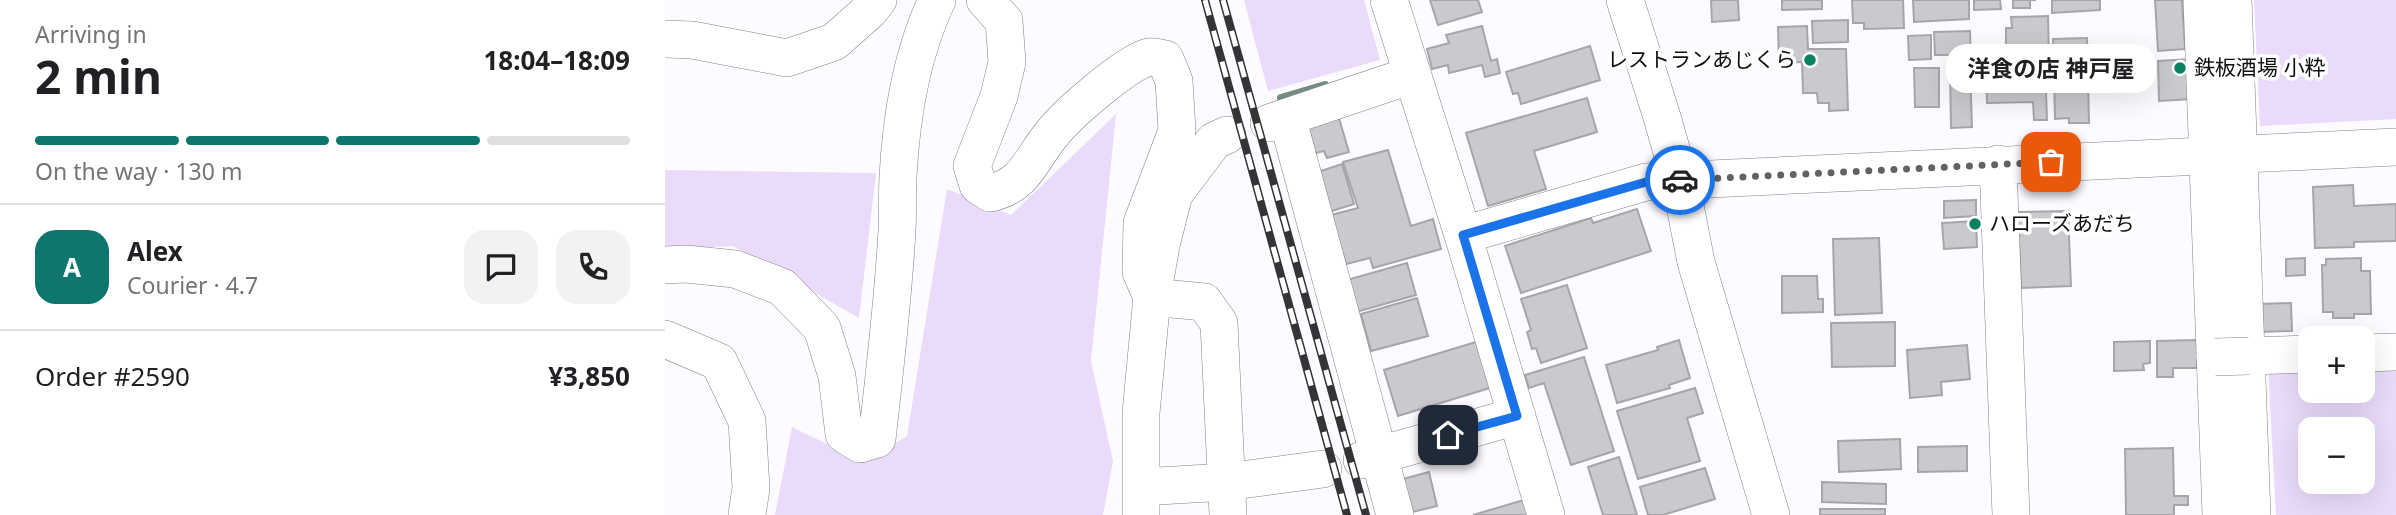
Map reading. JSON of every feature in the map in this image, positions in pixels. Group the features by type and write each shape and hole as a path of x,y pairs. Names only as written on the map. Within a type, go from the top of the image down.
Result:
{"street":[{"path":"665,39 692,40 787,58 834,42 878,0"},
{"path":"665,265 686,264 735,269 782,287 822,328 837,376 844,434 860,444 877,439 889,324 897,229 898,175 904,125 915,57 937,0"},
{"path":"985,0 1004,21 1007,62 999,96 972,166 978,185 990,193 1003,191 1023,176 1052,133 1134,64 1151,56 1165,59 1174,81 1177,131 1142,223 1141,272 1151,297"},
{"path":"1389,0 1463,235 1546,515"},
{"path":"1625,0 1680,180 1696,262 1771,515"},
{"path":"2201,0 2224,154 2252,515"},
{"path":"2221,515 2232,357 2224,154 2233,0"},
{"path":"1395,515 1371,457 1278,120 1412,75"},
{"path":"1227,135 1214,141 1174,194 1161,245 1151,297 1141,412 1141,501 1227,498 1323,469"},
{"path":"1463,235 1646,182 2396,147"},
{"path":"1998,164 2011,515"},
{"path":"1151,297 1204,302 1219,323 1227,498"},
{"path":"665,339 719,362 747,421 751,488 747,515"},
{"path":"2375,353 2396,352"},
{"path":"2232,357 2298,354"},
{"path":"1371,457 1517,416"}],"shaded area":[{"path":"1244,0 1364,0 1380,60 1268,91"},
{"path":"2254,0 2396,0 2396,119 2260,126"},
{"path":"1116,114 1091,361 1113,461 1103,515 775,515 792,427 864,462 907,436 947,189 1011,215"},
{"path":"665,170 876,173 859,318 733,246 665,249"},
{"path":"2396,362 2396,515 2276,515 2268,365 2298,364 2298,403 2375,403 2375,363"}],"building":[{"path":"1430,0 1478,0 1482,12 1438,25"},
{"path":"1711,0 1738,0 1739,20 1712,22"},
{"path":"1782,0 1822,0 1822,9 1782,10"},
{"path":"1852,0 1903,0 1904,28 1864,29 1864,23 1853,23"},
{"path":"1913,0 1969,0 1969,19 1914,22"},
{"path":"1974,0 2000,0 2001,9 1974,10"},
{"path":"2013,0 2030,0 2030,8 2013,8"},
{"path":"2052,0 2100,0 2100,10 2052,13"},
{"path":"2155,0 2182,0 2185,49 2158,51"},
{"path":"2048,16 2049,59 2013,60 2013,46 2006,46 2006,28 2012,28 2011,17"},
{"path":"1848,20 1848,42 1813,43 1812,21"},
{"path":"1482,26 1491,61 1497,59 1500,73 1485,77 1482,65 1449,73 1448,65 1432,69 1427,49 1449,43 1446,35"},
{"path":"1807,26 1808,49 1846,49 1848,110 1829,111 1829,103 1818,103 1817,93 1803,93 1802,62 1779,63 1778,27"},
{"path":"1970,31 1971,59 1955,60 1955,55 1935,55 1934,32"},
{"path":"1931,35 1931,59 1909,60 1908,36"},
{"path":"2087,38 2089,123 2069,123 2069,118 2055,119 2053,39"},
{"path":"1590,46 1600,80 1521,104 1518,93 1513,94 1506,72"},
{"path":"2191,59 2193,99 2159,101 2158,61"},
{"path":"2045,64 2047,120 2034,120 2033,102 1987,103 1986,65"},
{"path":"1914,68 1939,68 1939,107 1915,107"},
{"path":"1950,69 1970,69 1972,127 1951,128"},
{"path":"1587,98 1597,132 1534,151 1546,189 1488,206 1466,133"},
{"path":"1338,115 1349,152 1327,158 1324,151 1312,154 1303,125"},
{"path":"1388,150 1411,226 1433,219 1441,249 1373,268 1370,258 1346,264 1331,215 1358,208 1343,162"},
{"path":"1342,164 1354,204 1329,212 1318,172"},
{"path":"2353,185 2354,206 2396,204 2396,241 2354,242 2354,247 2315,248 2313,187"},
{"path":"1976,200 1976,216 1944,218 1944,201"},
{"path":"1637,209 1651,251 1521,293 1505,246 1591,218 1593,223"},
{"path":"2068,211 2071,286 2021,288 2018,212"},
{"path":"1976,221 1977,247 1944,249 1942,223"},
{"path":"1879,238 1882,313 1835,315 1833,239"},
{"path":"2305,258 2305,275 2286,276 2286,259"},
{"path":"2361,258 2361,271 2370,271 2371,314 2354,314 2354,318 2333,318 2333,312 2323,312 2322,265 2326,265 2326,259"},
{"path":"1407,263 1416,295 1356,312 1347,280"},
{"path":"1782,276 1817,276 1818,299 1823,299 1823,312 1782,313"},
{"path":"1567,285 1587,348 1541,363 1536,348 1532,349 1527,332 1531,330 1521,299"},
{"path":"1417,298 1428,336 1371,351 1361,314"},
{"path":"2291,303 2292,331 2259,332 2259,304"},
{"path":"1895,322 1895,366 1832,367 1831,323"},
{"path":"1679,340 1690,378 1669,385 1670,388 1617,403 1606,365 1658,350 1657,347"},
{"path":"2197,340 2197,368 2173,368 2173,377 2157,377 2157,341"},
{"path":"1479,341 1493,387 1398,416 1384,370"},
{"path":"2150,341 2150,363 2143,364 2144,370 2114,371 2114,342"},
{"path":"1967,345 1970,379 1941,382 1942,395 1910,398 1907,350"},
{"path":"1584,357 1614,451 1571,465 1544,383 1529,388 1525,375"},
{"path":"1695,388 1703,413 1687,418 1700,461 1638,479 1617,411"},
{"path":"1900,439 1901,469 1839,472 1838,441"},
{"path":"1967,446 1967,471 1918,472 1918,447"},
{"path":"2173,448 2174,496 2188,496 2188,505 2174,505 2174,515 2126,515 2125,449"},
{"path":"1619,457 1637,515 1603,515 1588,467"},
{"path":"1705,468 1715,499 1663,515 1648,515 1640,487"},
{"path":"1429,472 1437,506 1408,513 1399,480"},
{"path":"1822,482 1886,484 1886,504 1822,502"},
{"path":"1524,500 1529,515 1473,515"},
{"path":"1820,509 1885,509 1885,515 1820,515"}],"waterway":[{"path":"1281,98 1325,85"}],"railway":[{"path":"1205,0 1347,515"},
{"path":"1223,0 1366,515"}],"way so far":[{"path":"1680,180 2051,162"}],"place":[{"name":"レストランあじくら","path":"1810,60"},
{"name":"鉄板酒場 小粋","path":"2180,68"},
{"name":"洋食の店 神戸屋","path":"2051,162"},
{"name":"ハローズあだち","path":"1975,224"}],"route":[{"path":"1448,435 1517,416 1463,235 1646,182 1680,180"}]}
